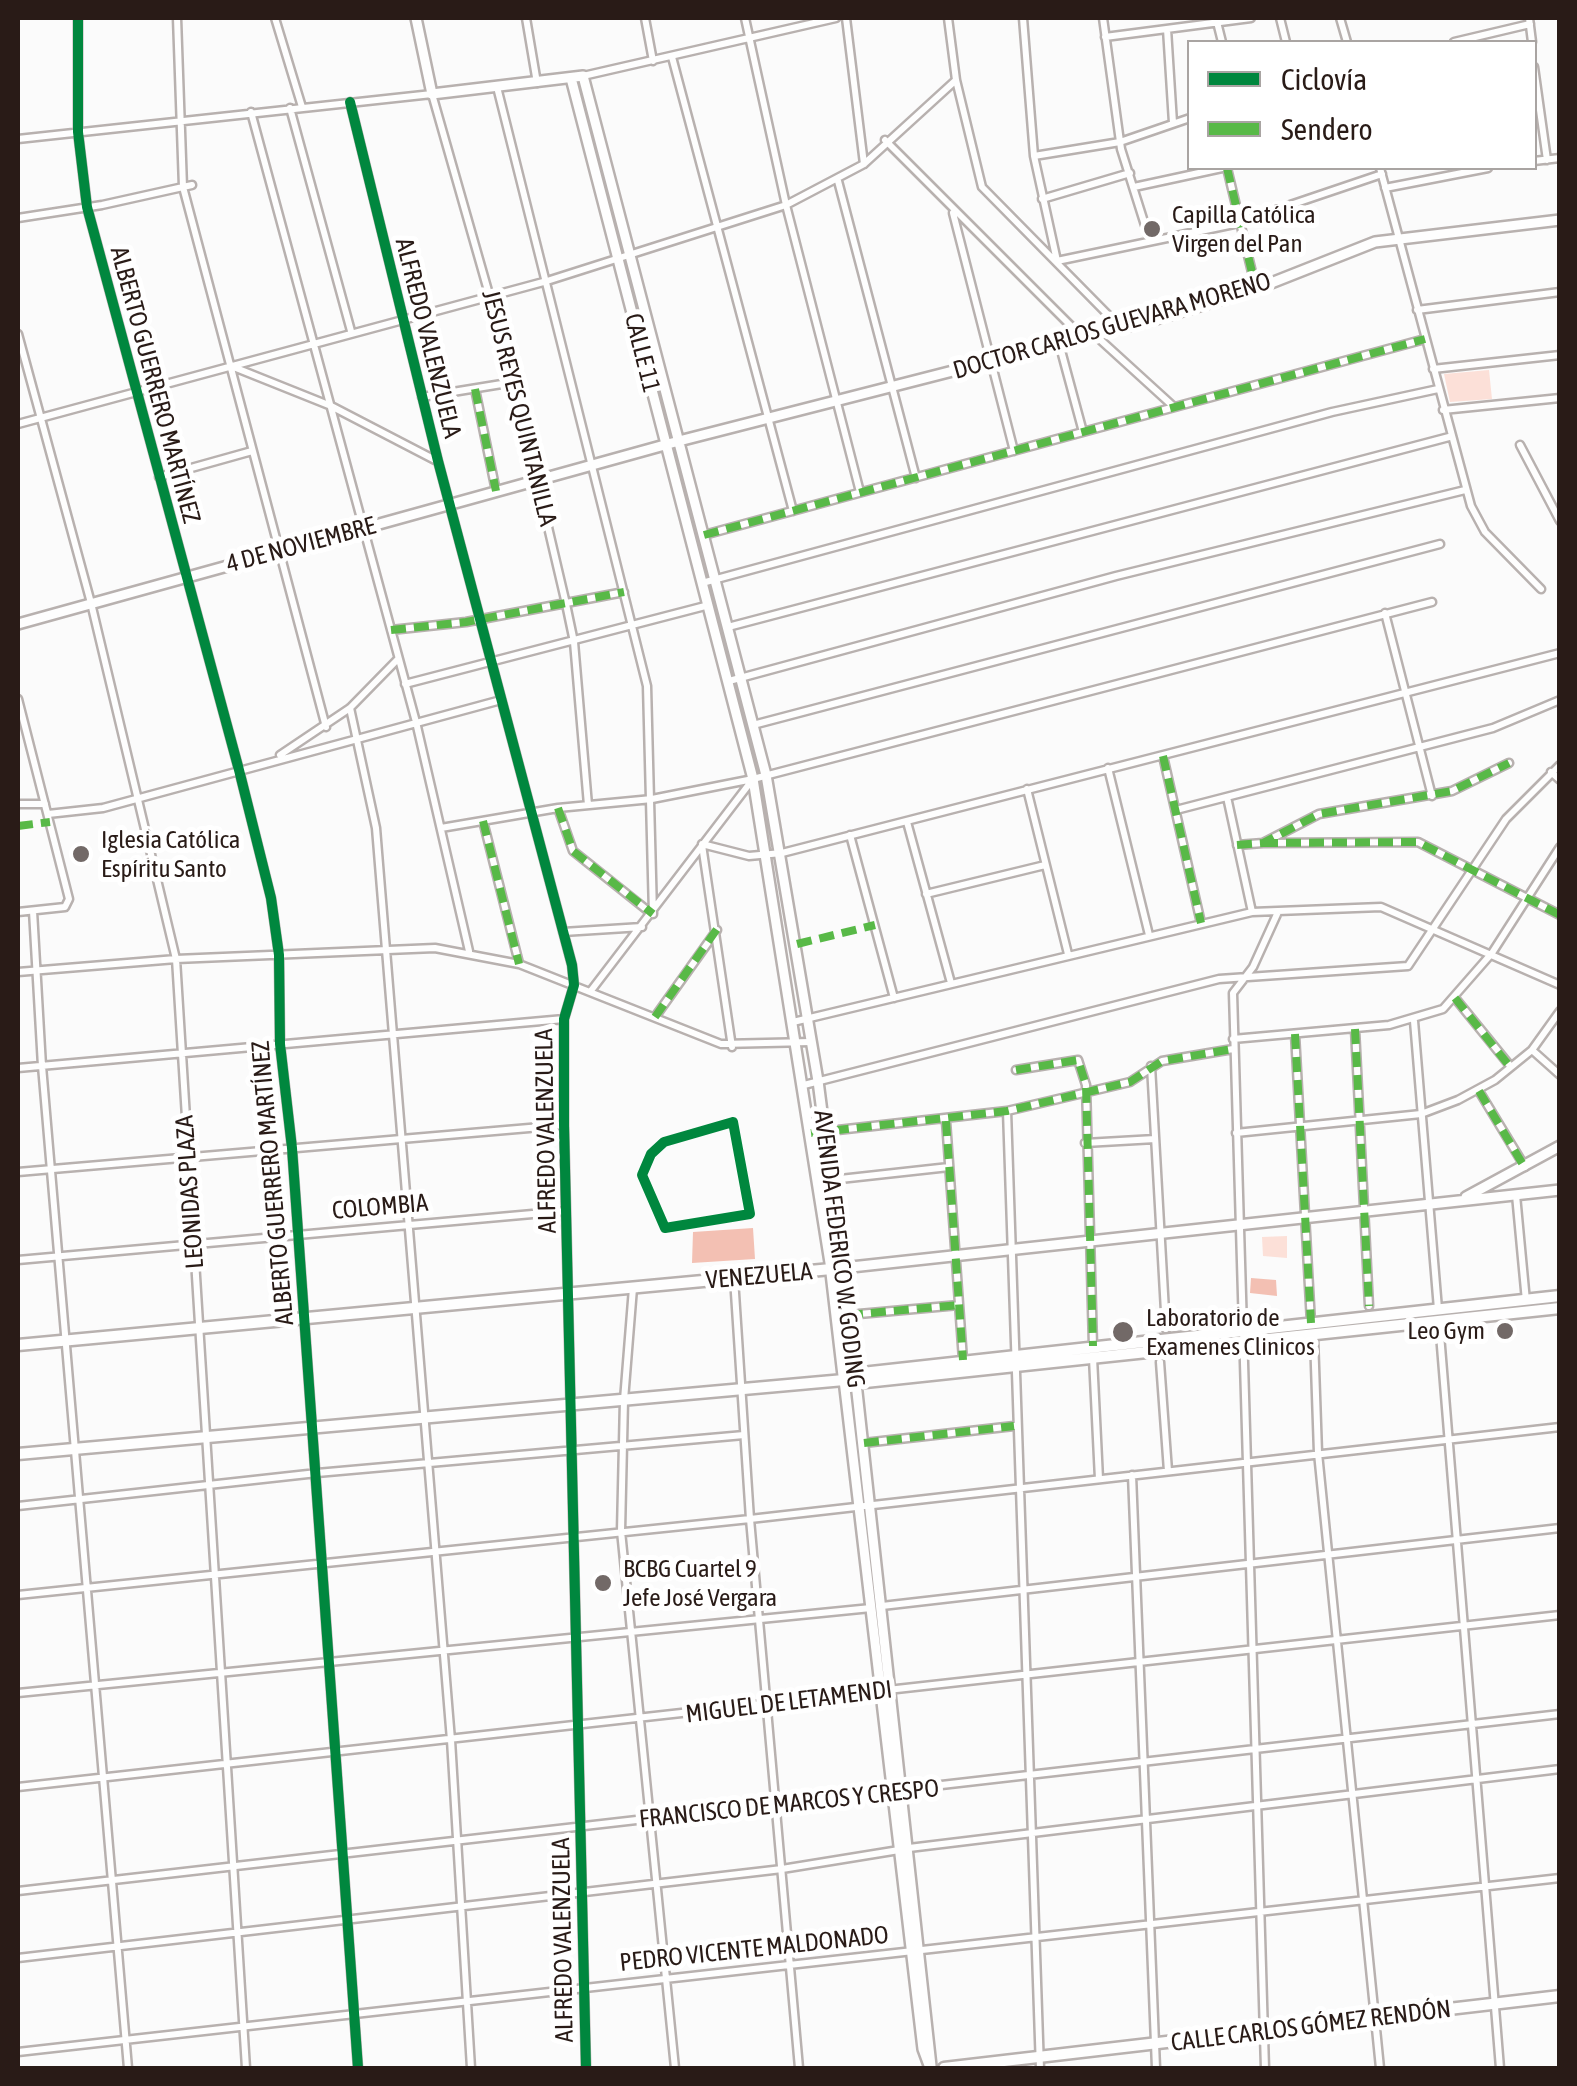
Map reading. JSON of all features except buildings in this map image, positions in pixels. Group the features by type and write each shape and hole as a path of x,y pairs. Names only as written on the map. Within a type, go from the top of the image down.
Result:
{"main road":[{"name":"VENEZUELA","path":"18,1346 836,1268"},
{"name":"AVENIDA FEDERICO W. GODING","path":"836,1268 848,1316 856,1378"},
{"name":"AVENIDA FEDERICO W. GODING","path":"836,1268 844,1380"},
{"path":"856,1378 1093,1352 1242,1329 1560,1296"},
{"path":"1093,1352 1314,1337 1560,1308"},
{"path":"18,1454 844,1380 963,1360 1014,1361"},
{"name":"CALLE CARLOS GÓMEZ RENDÓN","path":"944,2068 1040,2063 1155,2044 1560,1996"}],"street":[{"name":"ALBERTO GUERRERO MARTÍNEZ","path":"78,18 78,132 87,208 239,770 271,898 279,954 280,1044 299,1235 358,2068"},
{"path":"177,18 187,186 276,552 326,726"},
{"path":"275,18 302,107"},
{"name":"JESUS REYES QUINTANILLA","path":"416,18 432,94 492,296 539,480 574,642 588,805"},
{"path":"526,18 537,82"},
{"path":"646,18 652,61"},
{"path":"745,18 786,204 860,493"},
{"path":"18,139 571,78 836,18"},
{"path":"846,18 864,164"},
{"path":"948,18 956,80 982,187 1122,328"},
{"path":"1023,18 1034,156 1057,261"},
{"path":"1103,18 1120,142 1150,241"},
{"path":"1106,37 1251,18"},
{"path":"1461,40 1530,21"},
{"path":"1167,29 1172,123"},
{"path":"672,56 793,511"},
{"path":"583,76 630,255"},
{"name":"CALLE 11","path":"571,78 665,445"},
{"path":"18,424 547,281 786,204 838,181 864,164 885,140 956,80"},
{"path":"497,87 648,686 653,914"},
{"path":"1537,97 1547,160"},
{"name":"ALFREDO VALENZUELA","path":"350,102 438,461 564,932 574,986 564,1019 564,1125 586,2068"},
{"path":"290,108 351,332"},
{"path":"250,112 416,722 468,952"},
{"path":"1034,156 1120,142 1187,119"},
{"path":"885,140 952,212 1082,337"},
{"path":"1537,161 1560,158"},
{"path":"1134,188 1215,170"},
{"path":"1225,170 1256,289"},
{"path":"1057,261 1239,222 1381,170 1466,490 1486,532 1540,589"},
{"path":"1386,188 1478,170"},
{"path":"1042,198 1130,172"},
{"path":"838,181 916,478"},
{"path":"18,218 87,208 187,186"},
{"path":"952,212 1014,451"},
{"name":"DOCTOR CARLOS GUEVARA MORENO","path":"539,480 1122,328 1256,289 1375,242 1560,220"},
{"name":"AVENIDA FEDERICO W. GODING","path":"630,255 766,775 782,853 825,1132 836,1268"},
{"path":"1417,310 1560,292"},
{"name":"LEONIDAS PLAZA","path":"18,334 91,603 176,959 246,2068"},
{"path":"1094,334 1174,407"},
{"path":"704,535 1425,339"},
{"path":"1059,343 1082,432"},
{"path":"1433,370 1560,355"},
{"path":"230,366 331,406 438,461"},
{"path":"422,397 514,382"},
{"path":"475,388 496,491"},
{"path":"702,582 1332,412 1438,389"},
{"path":"1443,410 1560,398"},
{"path":"728,627 1450,437"},
{"path":"665,445 729,681 1116,576 1466,490"},
{"path":"1520,445 1560,521"},
{"path":"159,477 252,451"},
{"name":"4 DE NOVIEMBRE","path":"18,624 539,480"},
{"path":"752,724 1440,544"},
{"path":"391,630 624,592"},
{"path":"441,828 558,808 652,800 753,779 1432,602"},
{"path":"405,684 709,605"},
{"path":"1385,613 1416,748 1432,796"},
{"path":"702,844 749,856 782,853 1560,654"},
{"path":"272,760 350,708 398,658"},
{"name":"AVENIDA FEDERICO W. GODING","path":"729,681 768,855 836,1268"},
{"path":"18,699 69,899 64,908 18,912"},
{"path":"48,814 140,798 502,700"},
{"path":"1176,810 1493,728 1560,700"},
{"path":"350,708 376,828 452,1740 471,2068"},
{"path":"1164,756 1201,922"},
{"path":"1263,842 1319,814 1452,791 1510,762"},
{"path":"804,1085 1219,978 1408,966 1506,819 1560,765"},
{"path":"1108,768 1149,935"},
{"path":"1550,772 1560,780"},
{"path":"590,992 753,779"},
{"path":"1026,789 1068,954"},
{"path":"1227,797 1252,912"},
{"path":"18,804 45,804"},
{"path":"558,808 573,851 653,914"},
{"path":"482,820 520,964"},
{"path":"907,822 951,984"},
{"path":"850,836 894,998"},
{"path":"1237,846 1263,842 1418,842 1560,915"},
{"path":"702,844 732,1047"},
{"path":"1233,1039 1355,1029 1432,1015 1455,998 1492,953 1560,847"},
{"path":"926,894 1045,864"},
{"path":"793,1022 1252,912 1377,906 1560,985"},
{"path":"33,912 42,1066 128,2068"},
{"path":"1265,2068 1233,992 1253,967 1278,912"},
{"path":"564,932 642,927"},
{"path":"655,1018 717,929"},
{"path":"18,972 279,954 468,952 520,964 732,1047 811,1042"},
{"path":"1219,978 1233,992"},
{"path":"1455,998 1511,1068"},
{"path":"1236,1133 1422,1114 1478,1091 1511,1068 1532,1050 1560,1012"},
{"path":"18,1068 564,1019"},
{"path":"1414,1021 1438,1309"},
{"path":"1355,1029 1369,1306"},
{"path":"1296,1034 1310,1323"},
{"path":"811,1133 946,1121 1006,1111 1130,1082 1152,1066 1233,1049"},
{"path":"1532,1050 1560,1075"},
{"path":"1016,1070 1076,1060 1086,1084 1099,1478"},
{"path":"1152,1066 1166,1330"},
{"path":"1478,1091 1526,1168"},
{"path":"1006,1111 1014,1426 1040,2063"},
{"path":"946,1121 963,1360"},
{"path":"18,1172 564,1125"},
{"path":"1085,1143 1155,1139"},
{"path":"1454,1202 1526,1168 1560,1146"},
{"path":"831,1180 949,1167"},
{"name":"VENEZUELA","path":"836,1268 1560,1190"},
{"path":"1516,1195 1526,1300"},
{"name":"COLOMBIA","path":"18,1260 566,1211"},
{"path":"734,1278 750,1519 799,2068"},
{"path":"633,1288 624,1400 620,1531 675,2068"},
{"path":"848,1316 959,1305"},
{"path":"1439,1322 1500,2068"},
{"path":"1314,1337 1318,1454 1380,2068"},
{"path":"1160,1362 1168,1470"},
{"name":"AVENIDA FEDERICO W. GODING","path":"856,1378 864,1442 865,1505"},
{"name":"AVENIDA FEDERICO W. GODING","path":"844,1380 865,1505 930,2068"},
{"path":"864,1442 1014,1426"},
{"path":"18,1595 750,1519 1560,1426"},
{"path":"18,1506 317,1473 744,1435"},
{"path":"1132,1475 1156,2068"},
{"path":"18,1693 876,1607 1560,1528"},
{"name":"MIGUEL DE LETAMENDI","path":"18,1787 1560,1614"},
{"name":"FRANCISCO DE MARCOS Y CRESPO","path":"18,1891 1560,1714"},
{"path":"18,1958 782,1868 904,1849 1560,1769"},
{"name":"PEDRO VICENTE MALDONADO","path":"18,2052 1560,1878"}],"shaded area":[{"path":"1489,370 1492,399 1450,402 1444,374"},
{"path":"753,1228 755,1259 692,1263 693,1232"},
{"path":"1287,1236 1287,1258 1263,1256 1262,1237"},
{"path":"1251,1278 1276,1280 1277,1296 1250,1293"}],"marked path":[{"path":"1227,170 1256,289"},
{"path":"704,535 1425,339"},
{"path":"475,389 496,491"},
{"path":"391,630 466,622 624,592"},
{"path":"1163,756 1201,923"},
{"path":"1237,845 1263,843 1319,814 1452,791 1509,763"},
{"path":"558,808 573,851 653,914"},
{"path":"483,821 519,964"},
{"path":"18,826 50,822"},
{"path":"1263,843 1418,842 1560,915"},
{"path":"797,944 875,925"},
{"path":"655,1017 717,929"},
{"path":"1455,998 1511,1068"},
{"path":"1355,1029 1369,1306"},
{"path":"1295,1034 1311,1323"},
{"path":"811,1133 1007,1111 1130,1082 1162,1061 1233,1049"},
{"path":"1016,1070 1078,1060 1086,1085 1093,1346"},
{"path":"1479,1091 1525,1168"},
{"path":"946,1121 963,1360"},
{"path":"848,1315 959,1305"},
{"path":"864,1443 1014,1426"}],"cycle path":[{"path":"78,18 78,132 87,207 239,770 271,898 279,955 280,1044 292,1148 358,2068"},
{"path":"350,102 438,461 572,965 574,985 564,1019 564,1125 586,2068"},
{"path":"733,1122 750,1214 665,1228 642,1175 651,1154 664,1142 733,1122"}],"place":[{"name":"Capilla Católica Virgen del Pan","path":"1152,229"},
{"name":"Iglesia Católica Espíritu Santo","path":"81,854"},
{"name":"Leo Gym","path":"1505,1331"},
{"name":"Laboratorio de Examenes Clinicos","path":"1123,1332"},
{"name":"BCBG Cuartel 9 Jefe José Vergara","path":"603,1583"}]}
